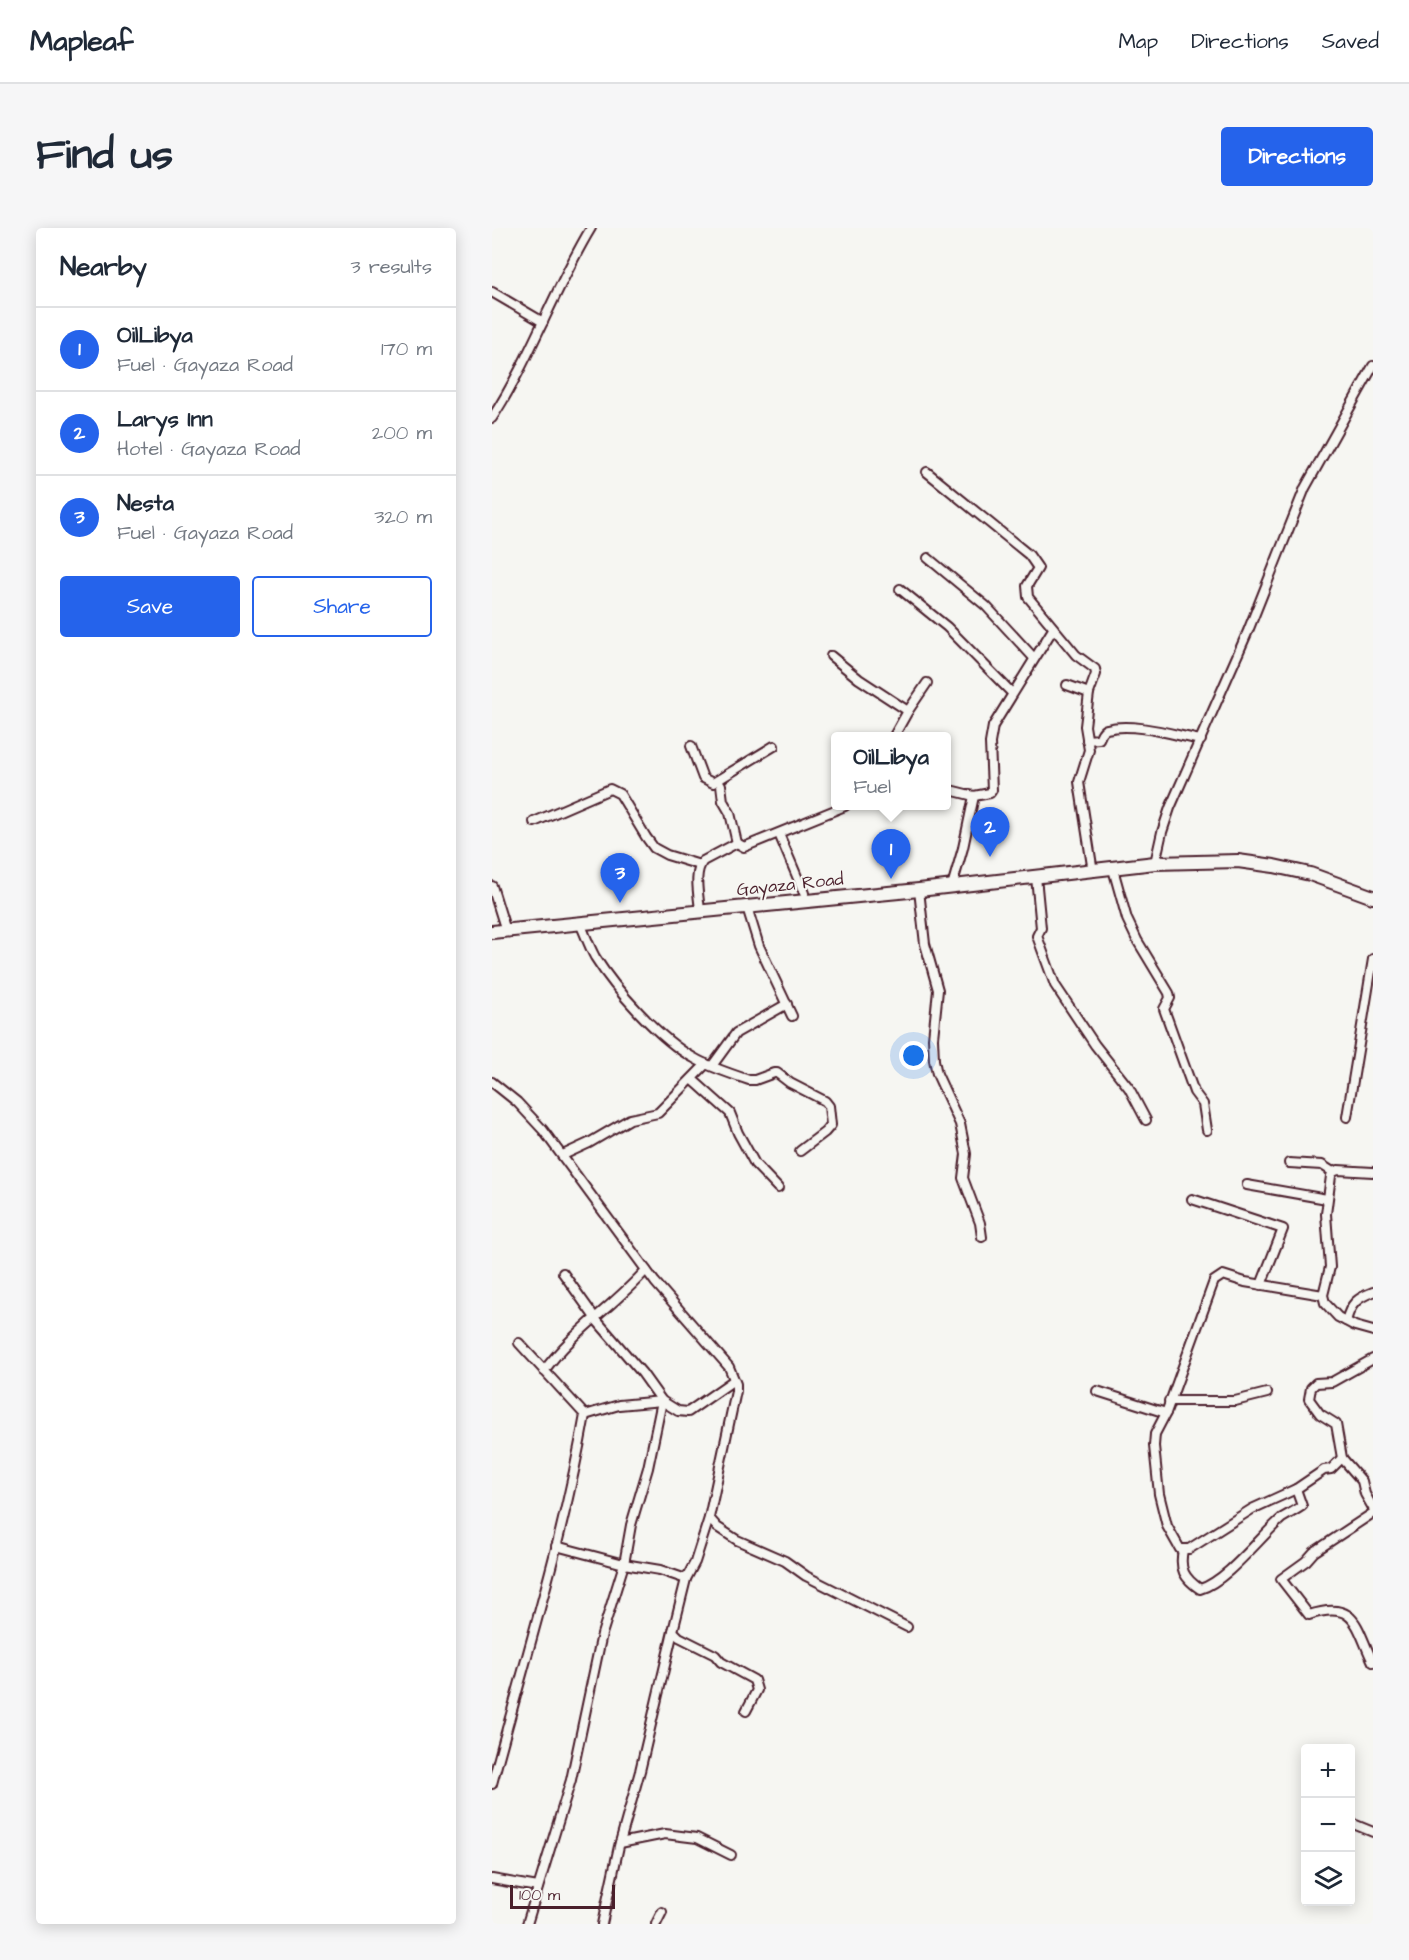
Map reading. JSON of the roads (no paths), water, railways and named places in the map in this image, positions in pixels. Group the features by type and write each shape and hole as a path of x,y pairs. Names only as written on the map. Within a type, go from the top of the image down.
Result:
{"main road":[{"name":"Gayaza Road","path":"492,932 1093,872 1155,863 1238,861 1274,866 1310,874 1373,897"}],"street":[{"path":"492,418 523,364 591,228"},
{"path":"492,292 543,322"},
{"path":"1155,863 1170,808 1248,631 1305,488 1373,366"},
{"path":"927,472 1029,555 1038,565 1037,572 1027,586 1026,592 1031,603 1076,656 1095,669 1096,674 1089,693 1085,726 1089,750 1079,782 1093,872"},
{"path":"928,558 986,606 1034,658"},
{"path":"900,589 947,627 1012,693"},
{"path":"951,790 974,796 984,796 991,792 990,743 993,726 1053,629"},
{"path":"831,656 859,679 908,711"},
{"path":"896,732 927,683"},
{"path":"1067,685 1089,693"},
{"path":"1087,740 1099,739 1101,733 1107,729 1136,728 1201,740"},
{"path":"691,746 703,778 713,783 774,746"},
{"path":"720,786 723,801 730,813 737,843 744,847 836,810"},
{"path":"534,822 610,789 620,794 654,848 700,865"},
{"path":"952,886 974,796"},
{"path":"779,834 804,893"},
{"path":"699,911 700,865 707,858 737,843"},
{"path":"1113,869 1127,919 1169,993 1170,998 1165,1005 1165,1012 1194,1092 1203,1104 1207,1130"},
{"path":"1036,877 1041,928 1037,936 1055,985 1095,1045 1129,1088 1146,1120"},
{"path":"492,886 506,931"},
{"path":"919,890 925,944 939,1001 933,1038 934,1060 937,1074 960,1124 966,1154 963,1178 980,1223 982,1237"},
{"path":"747,907 759,946 792,1016"},
{"path":"580,923 589,946 600,964 640,1012 670,1042 709,1065 749,1080 777,1073 790,1083 825,1101 829,1106 831,1125 801,1151"},
{"path":"1347,1117 1373,959"},
{"path":"563,1155 630,1119 658,1113 709,1065 736,1033 787,1004"},
{"path":"692,1079 730,1113 755,1164 778,1188"},
{"path":"492,1082 531,1117 563,1155 665,1295 729,1367 736,1391 709,1518 695,1562 686,1579 602,1924"},
{"path":"1289,1163 1322,1165 1333,1172 1346,1169 1373,1172"},
{"path":"1333,1172 1325,1222 1330,1267 1323,1295 1325,1303 1330,1310 1346,1321 1373,1331"},
{"path":"1246,1185 1327,1199"},
{"path":"1192,1199 1283,1229 1261,1285"},
{"path":"544,1371 557,1352 634,1284 646,1269"},
{"path":"563,1273 662,1401 678,1411 688,1412 734,1380"},
{"path":"1182,1550 1177,1546 1167,1526 1156,1478 1155,1434 1166,1413 1214,1281 1223,1275 1261,1285 1323,1295"},
{"path":"1346,1321 1361,1295 1373,1292"},
{"path":"519,1343 585,1415"},
{"path":"1373,1359 1332,1382 1316,1383 1309,1392 1309,1399 1320,1414 1336,1424 1340,1436 1342,1458 1362,1481 1365,1494 1373,1508"},
{"path":"1097,1391 1166,1413"},
{"path":"1169,1401 1234,1401 1267,1393"},
{"path":"585,1415 619,1405 662,1401"},
{"path":"528,1924 571,1780 602,1634 624,1564 631,1525 648,1468 662,1401"},
{"path":"492,1784 556,1546 585,1415"},
{"path":"1182,1550 1195,1546 1252,1509 1296,1489 1318,1474 1331,1469 1342,1458"},
{"path":"1182,1550 1180,1565 1185,1575 1200,1589 1208,1586 1217,1581 1283,1518 1302,1506 1296,1489"},
{"path":"1373,1513 1314,1552 1281,1580 1309,1615 1326,1610 1350,1616 1356,1621 1373,1662"},
{"path":"709,1518 717,1527 737,1540 784,1561 806,1576 907,1627"},
{"path":"556,1546 624,1564 660,1570 686,1579"},
{"path":"673,1631 754,1680 757,1690 746,1711"},
{"path":"1355,1825 1373,1832"},
{"path":"620,1844 665,1834 697,1838 731,1855"},
{"path":"492,1879 538,1887"},
{"path":"656,1924 662,1912"}],"place":[{"name":"Larys Inn","path":"990,857"},
{"name":"OilLibya","path":"891,879"},
{"name":"Nesta","path":"620,903"}]}
